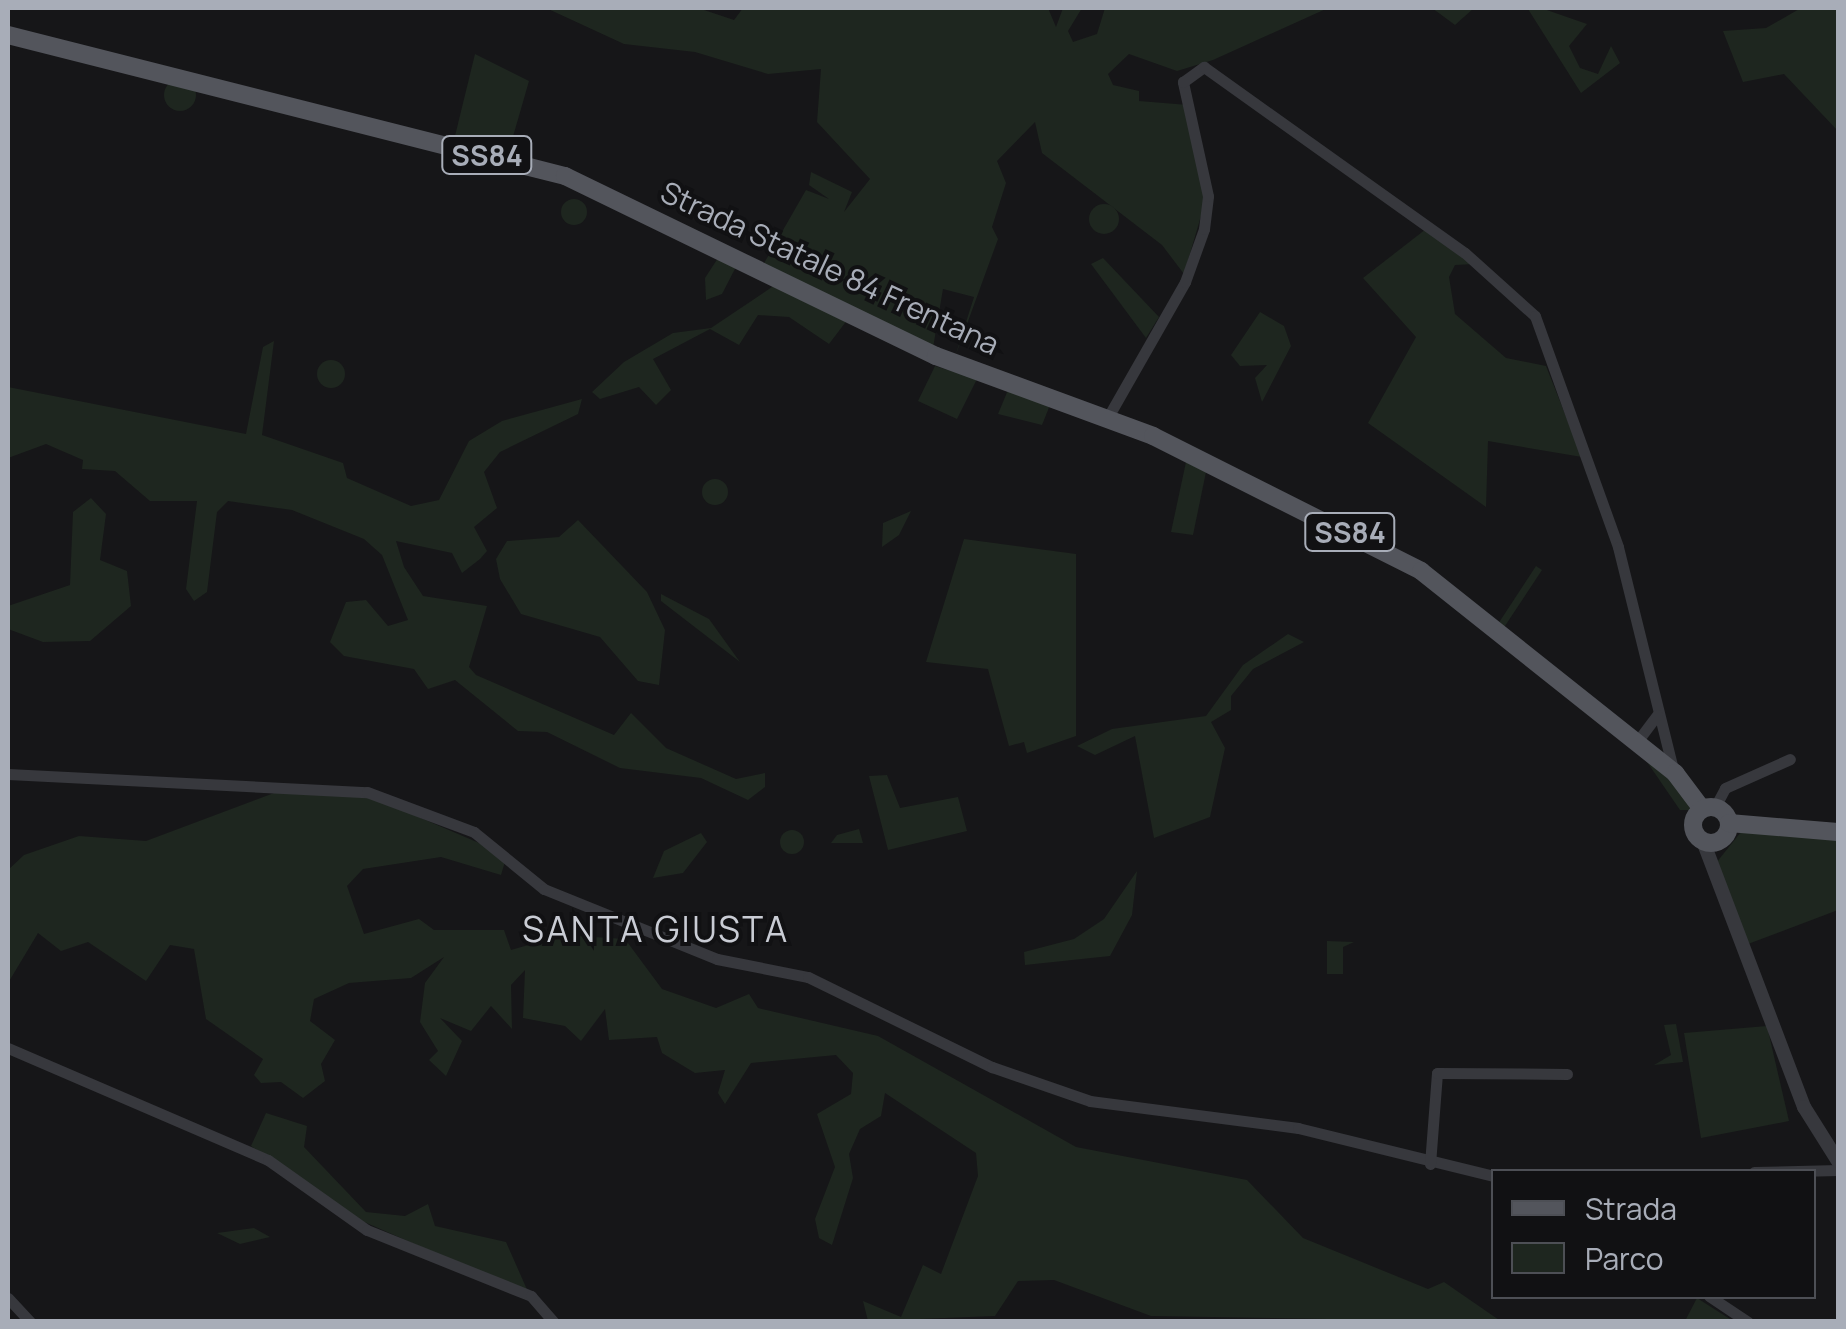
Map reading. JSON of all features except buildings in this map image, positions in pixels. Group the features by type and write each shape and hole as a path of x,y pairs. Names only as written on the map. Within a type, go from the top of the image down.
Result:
{"main road":[{"name":"Strada Statale 84 Frentana","path":"8,36 565,176 936,356 1108,417 1396,555 1674,773 1708,808 1729,823"},
{"path":"1708,808 1692,826 1710,841 1729,823 1838,832"}],"street":[{"path":"1108,417 1185,282 1204,229 1208,196 1183,82 1204,67 1465,253 1536,316 1618,547 1674,773"},
{"path":"1636,743 1658,715"},
{"path":"1708,808 1725,788 1790,758"},
{"path":"8,774 240,781 403,802 474,832 544,889 717,958 859,997 1008,1072 1090,1101 1298,1128 1430,1164 1491,1175"},
{"path":"1710,841 1710,869 1823,1134 1838,1156 1812,1168 1798,1169"},
{"path":"8,1048 268,1160 367,1230 531,1296 554,1322"},
{"path":"1430,1164 1437,1073 1567,1074"},
{"path":"8,1298 30,1322"},
{"path":"1714,1299 1748,1322"}],"green space":[{"path":"546,8 698,8 734,20 743,8 1048,8 1056,27 1063,8 1082,8 1068,31 1073,42 1097,34 1105,8 1328,8 1213,60 1177,71 1129,54 1108,74 1113,85 1139,91 1139,101 1188,105 1206,199 1184,274 1162,245 1042,153 1035,122 997,161 1006,183 992,227 998,239 955,357 974,297 943,289 933,348 763,265 806,190 829,199 809,185 811,172 852,192 844,212 870,179 817,122 821,69 768,74 695,52 624,44"},
{"path":"1432,8 1474,8 1455,25"},
{"path":"1541,8 1587,24 1569,46 1580,68 1598,74 1611,46 1620,63 1581,93 1528,9"},
{"path":"1801,8 1838,8 1838,131 1784,74 1743,82 1723,31 1766,28"},
{"path":"475,54 529,81 508,154 454,140"},
{"path":"180,79 191,84 196,95 191,106 180,111 169,106 164,95 169,84"},
{"path":"574,199 583,203 587,212 583,221 574,225 565,221 561,212 565,203"},
{"path":"1104,204 1114,209 1119,219 1114,229 1104,234 1094,229 1089,219 1094,209"},
{"path":"1426,229 1474,264 1455,265 1449,277 1455,314 1506,358 1546,366 1582,457 1488,441 1486,507 1368,423 1416,337 1363,278"},
{"path":"720,255 738,263 722,294 706,300 705,278"},
{"path":"1103,258 1159,317 1146,338 1091,264"},
{"path":"778,283 848,319 829,344 789,317 758,315 739,345 710,329 653,359 671,390 656,405 639,387 600,399 592,392 624,362 673,333 711,328"},
{"path":"1260,312 1284,326 1291,346 1262,402 1255,378 1267,365 1240,366 1231,355"},
{"path":"274,341 262,435 343,463 347,478 411,506 439,500 469,441 502,421 582,399 578,414 500,452 484,472 497,508 474,527 487,551 480,559 462,573 452,553 396,541 404,567 423,596 487,606 469,667 476,675 614,735 631,713 666,748 736,779 765,773 765,787 748,800 701,778 620,768 547,732 518,731 455,680 428,689 414,669 344,656 330,642 346,602 366,600 388,626 408,620 382,555 364,539 292,510 228,501 217,512 207,592 194,601 186,589 197,501 150,501 115,471 82,469 83,460 46,444 8,458 8,387 246,434 263,347"},
{"path":"331,360 341,364 345,374 341,384 331,388 321,384 317,374 321,364"},
{"path":"935,366 977,379 957,419 918,401"},
{"path":"1008,390 1050,405 1042,425 998,414"},
{"path":"1186,462 1206,472 1193,535 1171,532"},
{"path":"715,479 724,483 728,492 724,501 715,505 706,501 702,492 706,483"},
{"path":"91,498 106,514 100,560 127,571 131,606 90,641 43,642 8,629 8,606 70,585 73,512"},
{"path":"911,511 899,535 882,547 883,523"},
{"path":"578,520 647,592 665,630 659,685 638,681 600,637 521,614 500,579 496,559 507,541 559,537"},
{"path":"964,539 1076,554 1076,736 1027,753 1024,742 1009,746 988,669 926,662"},
{"path":"1536,566 1542,570 1503,629 1498,624"},
{"path":"661,594 709,619 740,662 661,601"},
{"path":"1288,634 1304,642 1253,669 1231,696 1231,710 1211,722 1225,748 1210,817 1154,838 1135,736 1095,755 1077,746 1112,729 1206,716 1243,665"},
{"path":"1645,759 1687,790 1690,810 1680,810"},
{"path":"887,775 900,808 958,797 967,831 888,850 869,776"},
{"path":"282,790 372,797 507,855 501,875 441,857 363,869 347,886 364,934 419,919 434,930 504,930 511,950 563,935 625,939 662,989 716,1008 749,994 758,1008 878,1036 1076,1147 1247,1180 1303,1238 1428,1289 1444,1282 1502,1322 1151,1316 1054,1280 1018,1281 995,1316 868,1321 863,1301 901,1317 923,1265 941,1274 978,1176 976,1153 885,1093 881,1116 860,1129 849,1154 853,1178 832,1245 819,1238 815,1219 835,1167 817,1114 851,1094 853,1073 836,1055 751,1063 725,1104 718,1093 725,1070 695,1073 662,1053 657,1037 609,1040 605,1009 581,1041 565,1026 523,1018 525,970 511,985 512,1029 491,1006 471,1031 440,1018 462,1041 446,1076 429,1060 438,1051 420,1022 425,983 444,957 411,978 349,983 314,999 310,1021 335,1040 321,1064 325,1081 303,1098 281,1082 261,1083 254,1075 263,1059 206,1019 194,949 170,945 146,981 88,942 61,951 38,933 8,983 8,870 24,855 79,836 146,841"},
{"path":"859,829 863,843 831,843 837,835"},
{"path":"792,830 801,833 801,851 792,854 783,851 780,842 783,833"},
{"path":"1741,832 1838,839 1838,910 1748,944 1716,863"},
{"path":"701,833 707,842 683,873 653,878 664,851"},
{"path":"1137,871 1132,915 1110,956 1025,965 1024,952 1074,939 1104,919"},
{"path":"1327,941 1354,942 1343,947 1343,974 1327,974"},
{"path":"1676,1024 1683,1062 1654,1065 1671,1055 1664,1025"},
{"path":"1767,1026 1789,1121 1701,1138 1684,1033"},
{"path":"266,1113 307,1126 304,1147 366,1212 405,1216 428,1204 435,1226 506,1242 529,1294 362,1221 251,1146"},
{"path":"254,1228 270,1237 240,1244 217,1233"},
{"path":"1699,1299 1733,1321 1685,1321"}],"district":[{"name":"SANTA GIUSTA","path":"656,929"}]}
